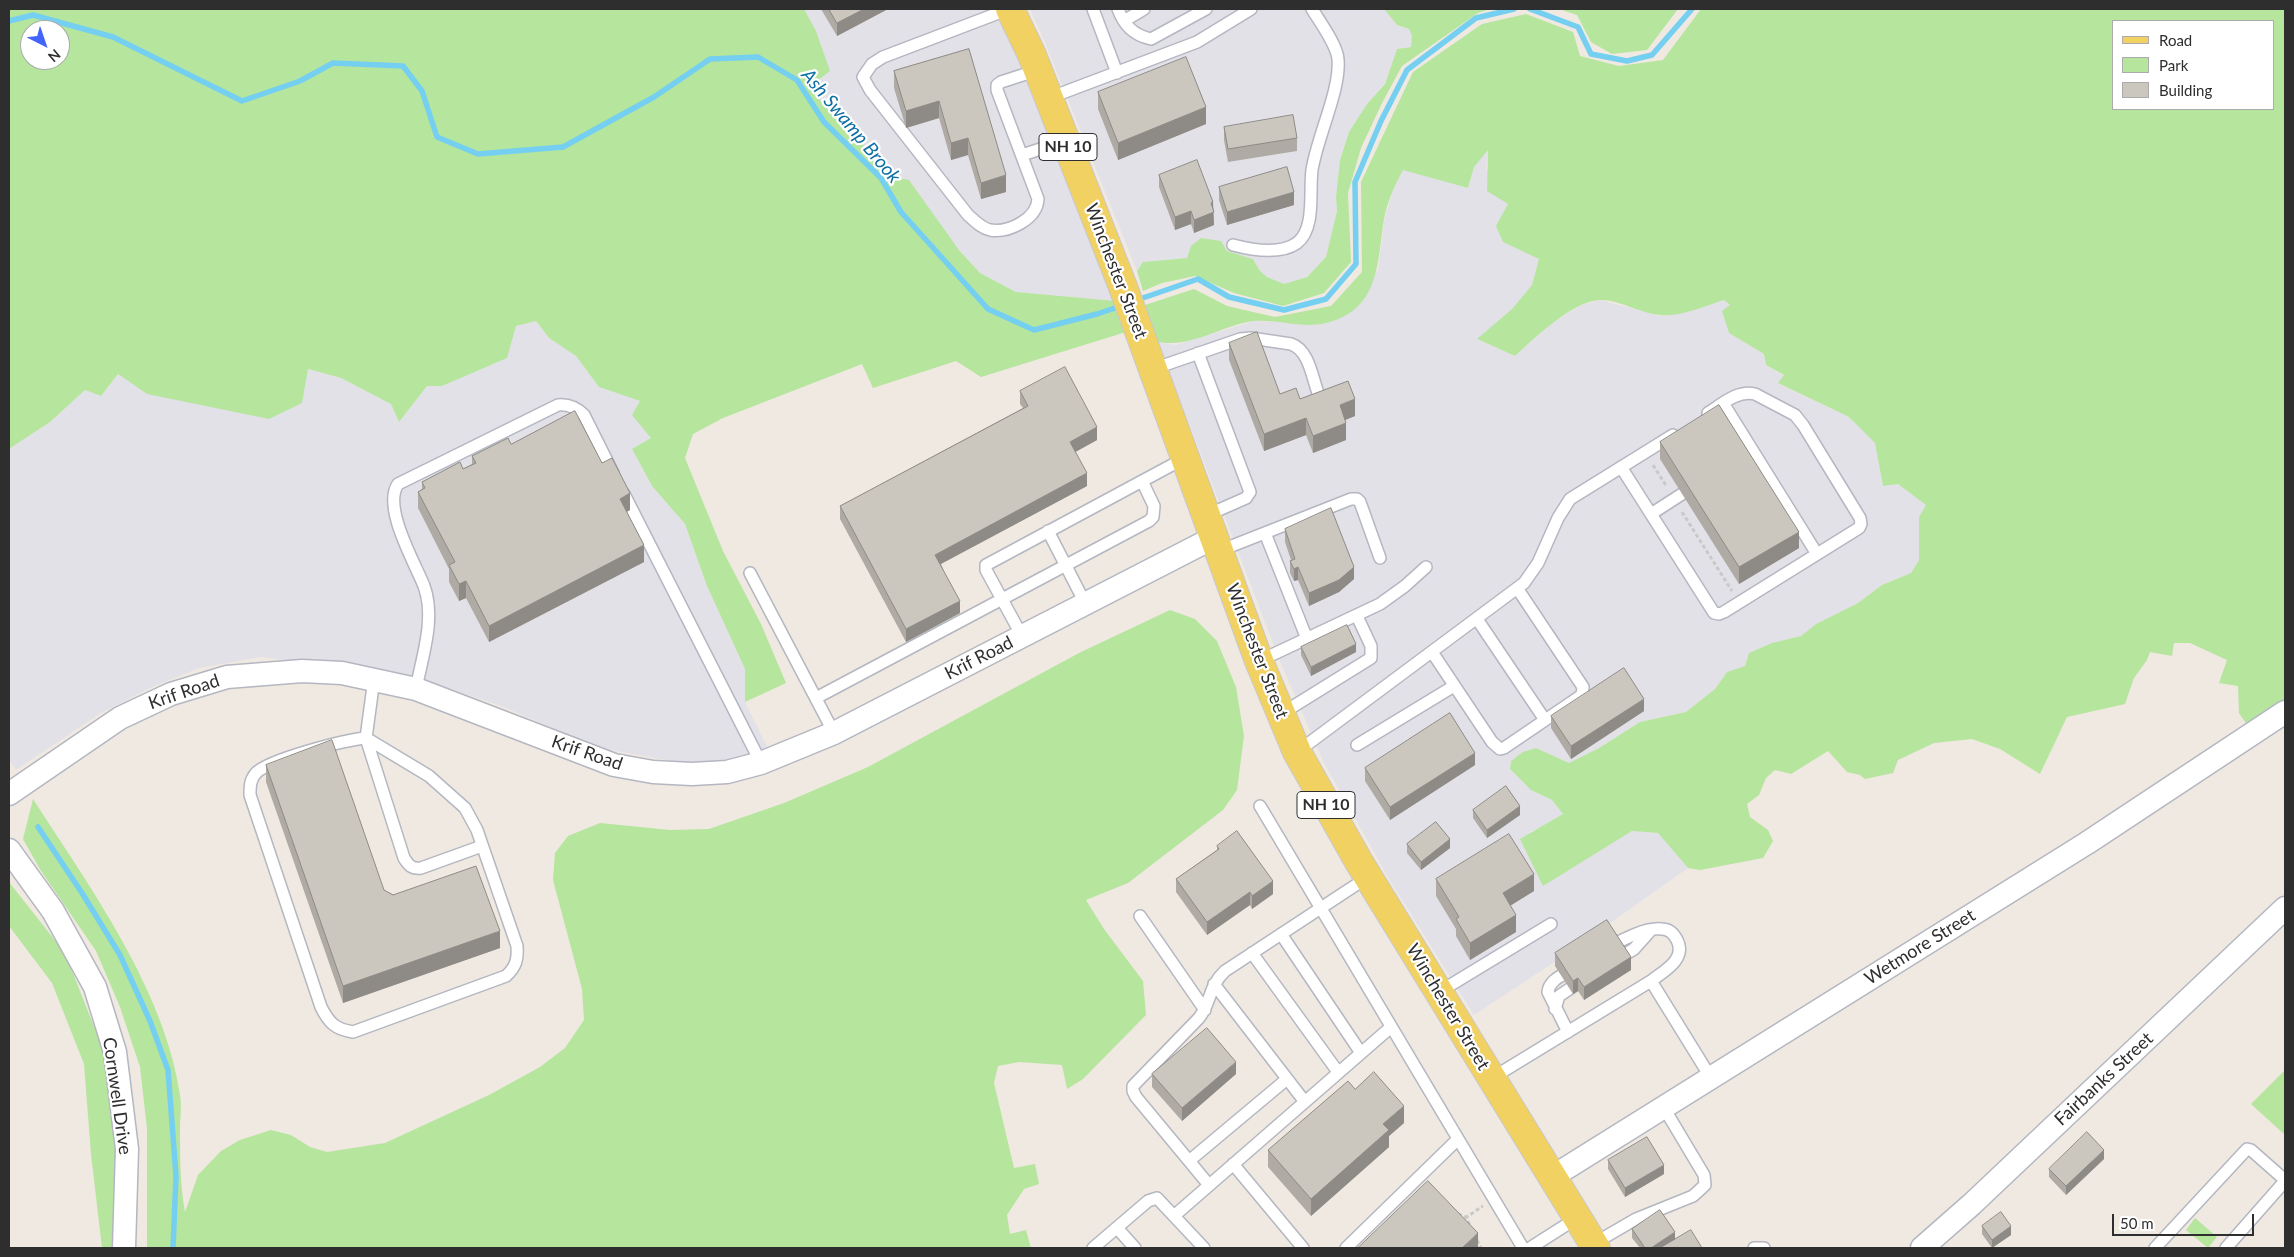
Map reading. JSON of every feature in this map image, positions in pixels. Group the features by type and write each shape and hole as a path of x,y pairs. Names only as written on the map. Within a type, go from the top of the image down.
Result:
{"main road":[{"name":"Winchester Street","path":"1009,9 1038,70 1123,286 1259,661 1297,752 1368,877 1594,1246"}],"street":[{"name":"Krif Road","path":"9,794 120,718 146,705 199,684 227,677 302,671 374,679 416,689 614,765 653,772 692,774 727,772 761,763 834,733 1212,535"},
{"name":"Wetmore Street","path":"1552,1177 2087,843 2285,712"},
{"name":"Cornwell Drive","path":"9,850 53,911 95,987 115,1052 127,1149 124,1248"},
{"name":"Fairbanks Street","path":"1922,1248 1972,1204 2285,908"}],"lane":[{"path":"1009,9 883,57 872,64 864,77 870,90 941,182 968,215 989,230 1000,230 1020,222 1034,212 1038,199 997,85 1038,70"},
{"path":"1093,9 1116,73"},
{"path":"1118,9 1128,28 1135,33 1151,38 1206,9"},
{"path":"1124,21 1144,9"},
{"path":"1049,98 1197,42 1235,13 1251,9"},
{"path":"1233,245 1260,250 1288,248 1298,242 1308,225 1312,172 1317,144 1339,71 1338,54 1312,9"},
{"path":"1022,155 1065,141"},
{"path":"1153,369 1240,339 1251,338 1297,346 1305,355 1318,393"},
{"path":"1198,353 1250,492 1212,535"},
{"path":"1621,467 1714,613 1719,614 1739,603 1859,528 1861,524 1804,425 1794,415 1755,394 1742,393 1700,418"},
{"path":"1723,403 1817,554"},
{"path":"416,689 427,633 428,601 425,588 400,529 394,500 395,489 404,481 558,405 565,404 579,410 584,415 761,763"},
{"path":"1297,752 1517,588 1532,573 1538,563 1558,518 1570,499 1684,427"},
{"path":"1022,636 986,570 986,565 1185,458"},
{"path":"816,698 1154,517 1154,506 1142,481"},
{"path":"1651,514 1678,497"},
{"path":"1212,535 1265,533 1351,499 1357,499 1362,506 1380,558"},
{"path":"1048,531 1085,603"},
{"path":"1265,533 1307,640"},
{"path":"1259,661 1380,604 1405,586 1426,567"},
{"path":"750,573 834,733"},
{"path":"1432,652 1492,742 1500,748 1504,748 1582,695 1583,687 1517,588"},
{"path":"1280,714 1371,658 1371,646 1357,616"},
{"path":"1477,619 1545,720"},
{"path":"374,679 366,738 404,858 414,869 421,868 482,846"},
{"path":"1357,745 1454,686"},
{"path":"366,738 429,776 451,793 465,808 482,846 517,946 518,959 513,970 506,976 354,1032 339,1029 329,1021 321,1007 250,795 250,783 256,774 268,765 345,740 366,738"},
{"path":"1260,806 1523,1248"},
{"path":"1209,1185 1136,1097 1133,1086 1206,1010 1214,984 1225,971 1368,877"},
{"path":"1140,916 1206,1010"},
{"path":"1438,992 1551,924"},
{"path":"1491,1078 1651,981 1672,965 1680,954 1680,946 1672,932 1665,929 1626,937 1596,955"},
{"path":"1555,1009 1559,996 1634,949 1650,931"},
{"path":"1281,934 1361,1053"},
{"path":"1252,953 1338,1072"},
{"path":"1568,1032 1555,1009 1548,992 1548,986 1579,965"},
{"path":"1651,981 1711,1078"},
{"path":"1214,984 1305,1102"},
{"path":"1175,1215 1391,1027"},
{"path":"1189,1161 1287,1079"},
{"path":"1594,1246 1636,1219 1693,1196 1705,1185 1704,1175 1664,1108"},
{"path":"1346,1248 1458,1140"},
{"path":"2155,1248 2247,1149 2252,1150 2285,1180 2226,1248"},
{"path":"1233,1164 1302,1248"},
{"path":"1093,1248 1153,1198 1158,1198 1204,1248"},
{"path":"1530,1248 1577,1218"},
{"path":"1117,1228 1135,1248"},
{"path":"1754,1248 1764,1248"}],"path":[{"path":"1645,452 1678,497 1739,603"},
{"path":"1654,466 1662,462"},
{"path":"1451,1213 1466,1217"},
{"path":"1461,1222 1466,1217"},
{"path":"1466,1217 1470,1230"},
{"path":"1473,1236 1481,1248"}],"shaded area":[{"path":"804,9 1001,9 1116,301 1016,292 980,273 894,177 817,97 818,80"},
{"path":"1030,9 1384,9 1397,25 1409,29 1412,36 1411,47 1397,49 1385,83 1367,104 1349,132 1340,160 1336,197 1337,211 1326,257 1306,277 1284,284 1267,277 1260,271 1253,259 1227,251 1191,246 1187,258 1143,262 1137,271"},
{"path":"1488,149 1486,169 1508,204 1503,242 1539,258 1533,285 1512,309 1478,340 1515,356 1555,321 1579,306 1600,300 1661,316 1691,311 1724,300 1730,305 1729,333 1764,354 1766,365 1784,376 1779,384 1849,417 1875,443 1883,486 1898,484 1927,505 1919,517 1919,560 1911,573 1882,585 1858,603 1816,624 1801,636 1772,643 1749,653 1745,666 1727,672 1715,689 1686,712 1640,722 1599,748 1569,763 1536,748 1511,761 1510,769 1531,790 1552,800 1563,814 1551,823 1530,832 1543,885 1632,831 1658,833 1688,868 1562,957 1474,1015 1389,879 1324,763 1279,659 1158,342 1175,345 1254,321 1325,324 1378,270 1385,217 1394,187 1403,169 1468,188 1474,167"},
{"path":"536,321 549,338 576,356 599,387 640,401 652,438 632,449 652,486 685,524 707,586 745,669 745,702 768,749 744,757 718,762 682,763 600,748 501,706 412,676 261,657 199,668 150,688 101,713 16,770 9,760 9,449 50,422 85,390 101,396 118,374 147,394 307,369 341,378 391,404 399,422 427,386 443,386 516,326"}],"green space":[{"path":"9,9 804,9 816,31 830,71 818,80 817,97 894,177 909,180 959,250 980,273 1016,292 1116,301 1126,332 981,377 956,361 873,388 862,364 723,418 693,434 685,458 723,551 761,624 786,683 745,702 745,669 707,586 685,524 652,486 632,449 651,438 632,415 640,401 599,387 576,356 549,338 536,321 516,326 507,358 442,386 427,386 399,422 391,404 341,378 308,369 302,403 269,419 147,394 118,374 101,396 85,390 50,422 9,449"},
{"path":"1384,9 1490,9 1478,13 1402,66 1361,148 1348,193 1351,262 1324,293 1283,306 1234,293 1195,276 1162,283 1143,291 1137,271 1143,262 1187,258 1191,246 1201,238 1221,241 1227,251 1253,259 1260,271 1267,277 1284,284 1307,277 1326,257 1337,211 1336,197 1340,160 1349,132 1367,104 1385,84 1397,49 1411,47 1412,36 1409,29 1397,25"},
{"path":"1559,9 1678,9 1647,50 1612,54 1591,42 1577,15"},
{"path":"1701,9 2285,9 2285,706 2250,729 2239,713 2238,686 2219,683 2227,660 2190,643 2174,643 2172,656 2150,652 2147,660 2134,678 2125,704 2067,717 2040,774 2000,749 1972,739 1934,743 1898,760 1893,773 1865,779 1860,775 1847,772 1828,751 1791,774 1775,770 1766,778 1759,795 1747,804 1750,817 1768,830 1773,841 1763,858 1700,870 1688,868 1658,833 1632,831 1543,886 1520,839 1563,814 1552,800 1531,790 1510,769 1511,761 1523,752 1536,748 1569,763 1599,748 1640,722 1686,712 1715,689 1727,672 1745,666 1749,653 1772,643 1801,636 1816,624 1858,603 1882,585 1911,573 1919,560 1919,517 1926,505 1898,484 1883,486 1875,443 1849,417 1778,383 1784,375 1766,365 1764,354 1729,333 1722,311 1730,305 1724,300 1693,310 1668,315 1653,314 1616,302 1601,300 1590,302 1566,313 1515,356 1477,339 1512,309 1532,285 1539,259 1503,242 1496,226 1508,204 1487,191 1488,150 1474,167 1468,188 1403,170 1385,213 1373,283 1357,307 1344,317 1317,325 1254,321 1242,323 1184,342 1171,343 1158,342 1145,305 1194,289 1227,306 1275,317 1331,306 1362,272 1361,182 1413,72 1482,24 1526,14 1573,32 1580,56 1619,66 1663,60"},
{"path":"1170,610 1195,619 1217,641 1236,687 1244,736 1237,790 1223,810 1128,883 1086,900 1104,929 1143,981 1146,1015 1083,1079 1067,1089 1062,1065 1019,1062 998,1066 994,1083 1014,1168 1035,1164 1039,1184 1024,1189 1007,1215 1010,1234 1026,1230 1031,1248 147,1248 147,1129 140,1067 120,1007 96,951 41,871 23,839 33,799 122,940 142,978 159,1017 172,1056 181,1099 181,1170 185,1212 198,1175 221,1151 240,1140 271,1130 291,1135 310,1147 327,1152 385,1143 489,1095 540,1067 565,1048 584,1020 582,989 553,880 555,853 568,836 600,823 670,830 709,829 784,803 868,767 1079,653"},
{"path":"9,882 65,953 106,1057 118,1148 119,1248 102,1248 91,1154 84,1064 52,983 9,926"},
{"path":"2285,1070 2285,1135 2251,1104"},
{"path":"2195,1218 2217,1237 2208,1248 2186,1230"}],"building":[{"path":"829,9 864,9 837,23"},
{"path":"969,49 1006,175 981,183 968,138 951,143 939,101 906,111 894,71"},
{"path":"1186,57 1206,107 1118,143 1098,92"},
{"path":"1293,115 1297,138 1228,149 1224,127"},
{"path":"1197,160 1213,202 1211,203 1214,212 1194,220 1191,211 1175,217 1159,175"},
{"path":"1287,167 1294,192 1227,212 1219,187"},
{"path":"1257,332 1280,394 1296,388 1300,399 1348,381 1355,399 1340,405 1346,423 1313,436 1306,418 1264,434 1229,343"},
{"path":"1065,367 1097,427 1070,442 1087,473 935,555 960,601 906,629 840,506 1028,406 1020,391"},
{"path":"1719,405 1799,532 1739,567 1660,442"},
{"path":"575,411 602,463 612,458 630,493 620,499 644,545 489,626 466,581 459,584 449,565 455,562 418,492 425,488 422,482 460,462 463,469 476,463 472,456 508,438 511,444"},
{"path":"1331,508 1354,567 1339,580 1309,593 1298,567 1294,569 1290,561 1295,559 1285,529"},
{"path":"1347,625 1356,644 1311,667 1301,647"},
{"path":"1624,668 1644,699 1571,746 1551,716"},
{"path":"1450,713 1475,753 1390,807 1365,768"},
{"path":"332,740 384,890 393,895 476,866 500,931 343,986 266,765"},
{"path":"1506,786 1520,806 1487,830 1473,810"},
{"path":"1436,822 1450,839 1421,862 1407,844"},
{"path":"1237,831 1273,881 1252,896 1250,892 1207,922 1176,879 1219,849 1217,846"},
{"path":"1509,834 1534,874 1503,893 1516,915 1470,943 1456,919 1459,917 1436,879"},
{"path":"1607,920 1631,957 1584,987 1578,978 1573,981 1555,953"},
{"path":"1207,1028 1236,1062 1182,1108 1152,1074"},
{"path":"1374,1072 1404,1106 1383,1124 1389,1130 1311,1199 1268,1150 1348,1081 1355,1089"},
{"path":"2087,1132 2104,1150 2066,1186 2049,1169"},
{"path":"1647,1137 1664,1165 1625,1188 1608,1160"},
{"path":"1428,1181 1478,1233 1462,1248 1358,1248"},
{"path":"1660,1210 1675,1232 1651,1248 1645,1248 1632,1229"},
{"path":"2001,1212 2011,1226 1992,1240 1982,1226"},
{"path":"1691,1230 1702,1248 1660,1248"}],"waterway":[{"name":"Ash Swamp Brook","path":"1134,301 1198,279 1229,297 1284,310 1326,299 1356,264 1355,182 1381,121 1407,70 1476,18 1514,9"},
{"name":"Ash Swamp Brook","path":"1530,9 1578,27 1591,54 1627,61 1652,55 1692,9"},
{"name":"Ash Swamp Brook","path":"9,21 33,15 113,37 242,101 300,81 333,63 403,66 422,91 437,137 478,154 563,147 654,97 710,59 758,57 797,80 824,122 881,178 901,212 988,309 1034,330 1121,306"},
{"path":"38,827 120,955 150,1021 168,1070 176,1176 173,1248"}]}
